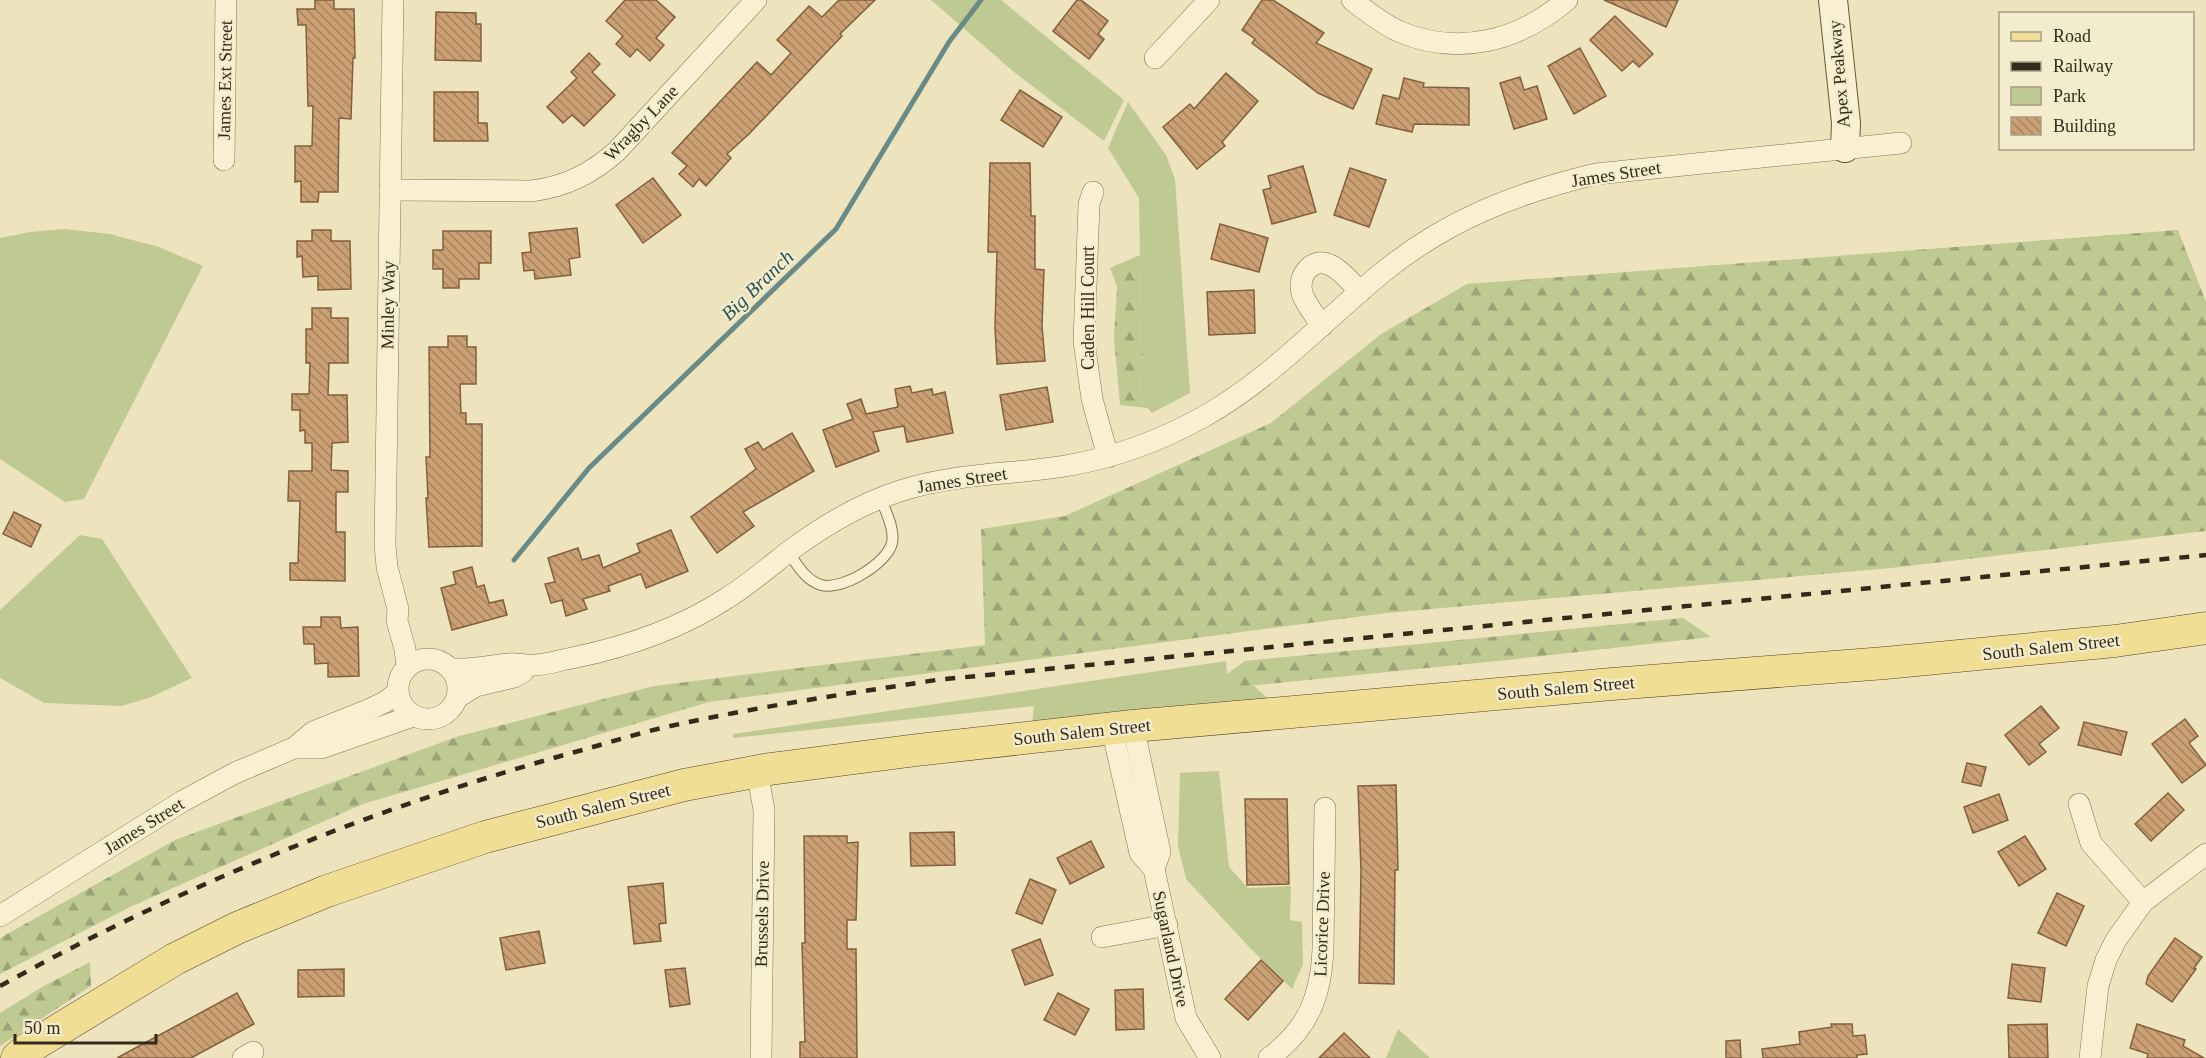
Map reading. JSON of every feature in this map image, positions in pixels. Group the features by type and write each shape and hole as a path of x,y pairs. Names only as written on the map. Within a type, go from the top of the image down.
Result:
{"main road":[{"name":"Apex Peakway","path":"1833,0 1846,123 1845,148"},
{"name":"South Salem Street","path":"26,1055 175,959 237,928 327,891 485,837 684,785 757,771 917,750 1123,728 1612,684 1885,663 2115,640 2206,628"}],"street":[{"name":"James Ext Street","path":"224,160 226,0"},
{"name":"Minley Way","path":"393,0 385,545 388,577 398,609 397,621 405,649 406,668"},
{"name":"Wragby Lane","path":"390,190 531,191 554,188 579,179 617,151 756,0"},
{"path":"1155,58 1209,0"},
{"path":"1352,0 1377,20 1398,30 1438,42 1456,43 1515,34 1536,23 1567,0"},
{"name":"James Street","path":"451,669 476,670 511,664 534,665 592,653 654,636 726,599 788,552 837,519 880,498 955,477 1065,466 1108,457 1161,438 1204,417 1264,377 1360,292 1406,255 1461,221 1502,202 1549,186 1596,174 1901,143"},
{"name":"Caden Hill Court","path":"1093,192 1089,204 1084,342 1092,399 1108,457"},
{"path":"1322,326 1302,291 1304,274 1309,267 1328,264 1339,269 1360,292"},
{"name":"Minley Way","path":"398,609 407,619 418,642 432,659"},
{"path":"432,659 446,664 451,669 458,682 458,697 448,713 431,720 413,716 405,710 400,701 398,683 406,668 418,661 432,659"},
{"name":"James Street","path":"458,697 476,686 514,677 534,665"},
{"name":"James Street","path":"0,916 183,801 236,773 294,748 313,732 385,702 398,692"},
{"name":"James Street","path":"294,748 321,748 413,716"},
{"name":"Sugarland Drive","path":"1123,728 1160,852 1154,869 1186,1018 1210,1058"},
{"name":"Brussels Drive","path":"757,771 764,810 761,1058"},
{"path":"2079,804 2091,843 2143,902"},
{"name":"Licorice Drive","path":"1269,1058 1286,1045 1305,1022 1317,998 1323,949 1324,808"},
{"path":"2090,1058 2098,986 2106,960 2116,940 2143,902 2206,854"},
{"path":"1102,937 1167,925"}],"lane":[{"path":"788,552 811,580 821,585 833,586 845,583 881,561 888,552 892,532 880,498"}],"green space":[{"path":"931,0 1001,0 1124,100 1104,141 1014,72"},
{"path":"1128,102 1166,155 1175,179 1190,393 1152,413 1138,398 1143,356 1140,335 1139,198 1108,148"},
{"path":"64,229 110,234 159,247 203,266 84,499 65,502 0,459 0,238"},
{"path":"2178,230 2206,302 2206,531 1891,568 1387,613 709,702 363,804 130,907 0,974 0,938 175,840 459,736 654,686 985,645 981,529 1065,516 1271,423 1381,334 1467,284"},
{"path":"1140,255 1140,335 1143,356 1138,398 1147,408 1120,405 1114,338 1117,286 1110,268"},
{"path":"80,535 102,539 192,678 149,698 121,706 44,703 0,678 0,610"},
{"path":"1683,618 1711,637 1507,660 1248,686 1227,686 1227,674 1245,661"},
{"path":"1226,661 1228,686 1254,686 1273,703 1032,725 1034,706 733,738 733,734"},
{"path":"1219,771 1229,867 1248,888 1291,886 1290,920 1302,922 1303,964 1292,989 1186,879 1178,846 1180,773"},
{"path":"90,962 91,986 0,1046 0,1013 42,987"},
{"path":"1398,1029 1430,1058 1386,1058"}],"building":[{"path":"315,0 334,0 334,9 354,9 355,58 353,58 351,119 339,118 338,192 319,192 318,202 301,202 301,181 295,182 295,146 312,146 313,106 308,106 306,25 298,25 297,9 315,9"},
{"path":"625,0 656,0 675,17 656,38 664,45 650,61 637,49 630,57 616,44 623,36 606,21"},
{"path":"839,0 875,0 840,34 842,36 749,134 727,154 731,158 706,186 699,179 693,187 679,174 687,166 672,153 757,62 771,75 791,53 777,40 809,6 822,17"},
{"path":"1077,0 1081,0 1108,21 1098,34 1104,39 1089,59 1053,31"},
{"path":"1262,0 1273,0 1324,33 1316,43 1372,69 1353,109 1318,93 1252,43 1255,39 1242,30"},
{"path":"1604,0 1678,0 1666,27"},
{"path":"436,12 476,13 476,24 481,24 481,61 435,60"},
{"path":"1615,16 1653,54 1639,67 1633,61 1622,71 1590,40"},
{"path":"1580,48 1606,96 1574,114 1548,66"},
{"path":"589,53 600,64 592,72 615,95 584,126 572,115 563,123 547,107 577,78 571,72"},
{"path":"1226,73 1258,101 1222,142 1225,146 1197,169 1163,127 1190,104 1194,109"},
{"path":"1520,77 1524,90 1537,86 1547,119 1514,129 1500,83"},
{"path":"1404,78 1424,83 1423,87 1469,88 1469,125 1414,124 1412,132 1376,124 1383,95 1399,99"},
{"path":"1020,90 1062,117 1043,147 1001,120"},
{"path":"434,92 478,92 478,123 487,123 488,141 434,141"},
{"path":"990,163 1030,163 1031,216 1035,216 1035,269 1044,270 1042,326 1045,361 997,364 995,328 997,252 988,252"},
{"path":"1303,166 1316,212 1272,224 1263,190 1271,188 1268,176"},
{"path":"1350,168 1386,180 1369,227 1334,215"},
{"path":"653,178 681,215 643,243 616,205"},
{"path":"1220,224 1268,238 1259,272 1211,259"},
{"path":"577,228 580,257 569,259 571,275 535,279 534,270 524,271 522,253 531,252 529,233"},
{"path":"312,230 331,230 331,241 350,241 351,289 318,290 318,276 303,277 302,256 297,257 297,241 312,241"},
{"path":"443,231 491,231 491,263 479,263 479,279 459,279 459,288 443,288 443,269 433,269 433,250 443,250"},
{"path":"1254,290 1255,333 1209,335 1207,292"},
{"path":"312,308 331,308 331,318 348,318 348,363 329,363 328,395 347,395 348,442 332,443 331,470 348,471 348,492 336,492 336,532 345,532 345,581 290,580 290,563 298,563 300,501 288,501 289,471 312,471 312,443 305,443 305,430 300,431 300,410 292,410 292,394 309,394 310,363 306,363 306,329 312,329"},
{"path":"448,336 467,336 467,347 476,347 476,384 460,384 461,413 466,413 466,424 482,424 482,546 429,547 426,457 430,457 429,347 448,347"},
{"path":"910,386 912,393 932,389 933,395 945,392 953,433 907,442 904,426 873,432 879,451 836,467 823,430 853,419 847,404 861,399 866,414 898,407 895,389"},
{"path":"1047,387 1053,422 1006,430 1000,395"},
{"path":"792,433 814,471 743,512 754,526 717,553 691,517 756,469 745,449 758,442 763,450"},
{"path":"14,512 41,525 31,547 3,534"},
{"path":"671,530 688,571 646,588 641,574 608,586 610,591 583,599 587,609 566,616 562,600 551,603 545,584 555,582 548,558 578,548 582,560 599,555 603,568 640,552 637,544"},
{"path":"472,567 477,587 484,585 489,603 503,600 507,615 452,630 441,588 456,584 453,572"},
{"path":"321,617 340,617 341,628 358,627 359,676 328,677 328,663 315,664 314,644 304,644 303,627 321,627"},
{"path":"2041,706 2059,728 2039,744 2046,752 2029,765 2005,735"},
{"path":"2185,719 2198,736 2189,743 2206,765 2182,783 2152,744"},
{"path":"2084,722 2127,732 2121,755 2078,745"},
{"path":"1967,763 1986,767 1981,786 1962,782"},
{"path":"1396,785 1398,870 1395,870 1394,984 1359,983 1361,871 1358,786"},
{"path":"2168,793 2184,810 2151,841 2135,824"},
{"path":"1999,794 2008,820 1973,833 1964,807"},
{"path":"1245,799 1287,799 1289,884 1247,885"},
{"path":"954,832 955,865 911,866 910,833"},
{"path":"804,836 847,836 847,843 858,842 856,920 847,920 847,949 856,949 857,1058 800,1058 800,1042 805,1042 802,943 805,943"},
{"path":"2025,836 2046,869 2019,886 1998,852"},
{"path":"1091,841 1104,867 1070,884 1057,858"},
{"path":"1030,879 1056,890 1042,924 1016,913"},
{"path":"663,883 666,923 659,924 661,941 634,944 628,887"},
{"path":"2057,893 2084,906 2066,946 2038,933"},
{"path":"539,931 545,963 506,970 500,938"},
{"path":"2175,938 2202,957 2172,1002 2146,984 2148,976"},
{"path":"1040,939 1053,975 1025,985 1012,950"},
{"path":"1261,960 1283,981 1248,1020 1225,999"},
{"path":"2012,964 2045,968 2041,1002 2008,998"},
{"path":"685,968 690,1004 670,1007 665,970"},
{"path":"344,969 344,996 298,997 298,970"},
{"path":"1143,989 1144,1029 1116,1030 1115,990"},
{"path":"237,993 254,1024 191,1058 117,1058"},
{"path":"1058,993 1089,1009 1075,1035 1044,1020"},
{"path":"1831,1024 1852,1024 1853,1036 1865,1035 1867,1054 1857,1055 1857,1058 1763,1058 1762,1049 1800,1044 1799,1032 1832,1027"},
{"path":"2047,1024 2048,1058 2009,1058 2008,1025"},
{"path":"2137,1024 2185,1040 2183,1046 2204,1058 2147,1058 2148,1054 2130,1048"},
{"path":"1344,1033 1370,1058 1319,1058"},
{"path":"1740,1040 1741,1058 1726,1058 1726,1041"}],"waterway":[{"name":"Big Branch","path":"514,560 589,468 836,229 949,42 981,0"}],"railway":[{"path":"0,986 138,915 280,852 353,824 500,774 643,733 733,713 936,680 2206,555"}]}
